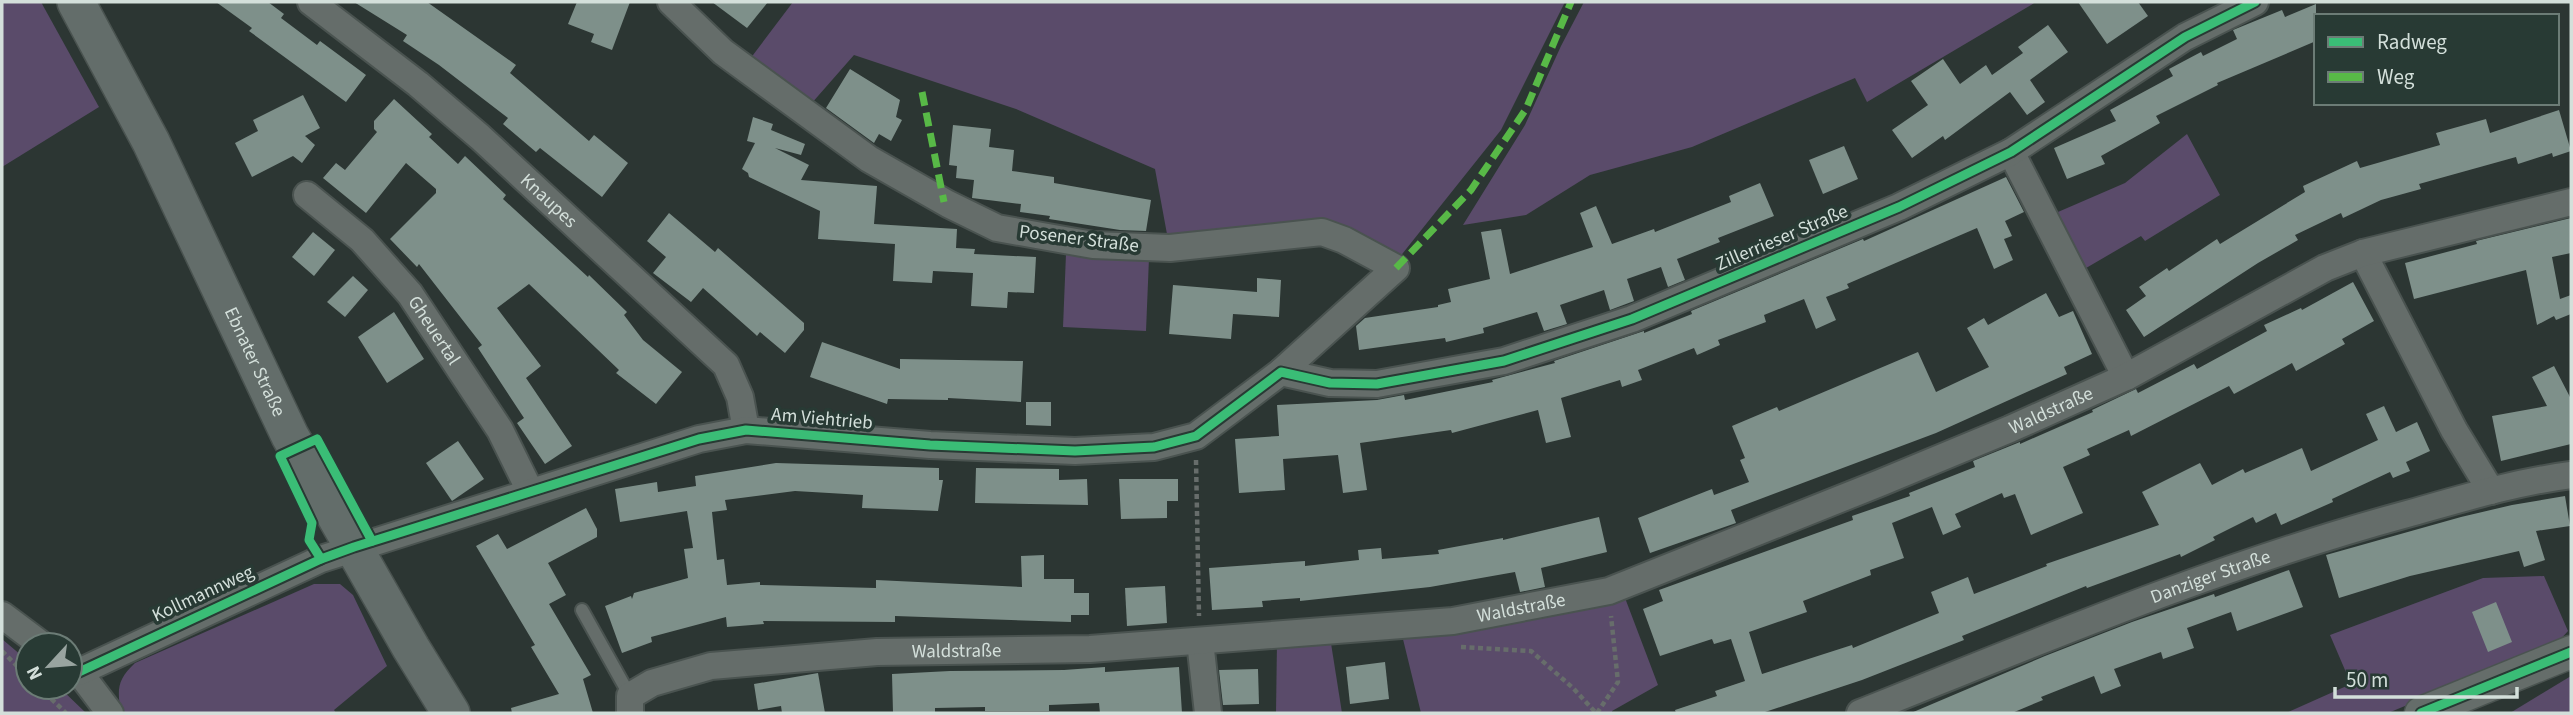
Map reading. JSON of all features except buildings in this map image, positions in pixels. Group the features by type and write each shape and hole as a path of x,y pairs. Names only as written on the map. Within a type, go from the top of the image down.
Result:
{"main road":[{"name":"Ebnater Straße","path":"76,2 151,142 290,436 451,713"}],"street":[{"name":"Knaupes","path":"312,2 418,84 480,137 726,365 740,397 746,430"},
{"name":"Posener Straße","path":"671,2 723,52 869,159 948,204 997,228 1093,245 1170,248 1322,232 1344,240 1396,268 1281,372"},
{"name":"Zillerrieser Straße","path":"1281,372 1330,383 1377,384 1504,361 1632,319 1899,207 2011,152 2185,37 2251,2"},
{"path":"2011,152 2126,377"},
{"name":"Gheuertal","path":"306,195 362,240 410,294 500,430 530,491"},
{"name":"Waldstraße","path":"630,705 652,683 711,666 877,652 1090,649 1440,622 1548,605 1609,591 2011,429 2126,377 2325,268 2363,253 2571,202"},
{"path":"2363,253 2454,430 2491,491"},
{"name":"Am Viehtrieb","path":"354,547 699,439 746,430 930,445 1075,451 1154,447 1196,436 1281,372"},
{"name":"Danziger Straße","path":"1860,713 2135,603 2258,559 2353,528 2491,491 2571,475"},
{"name":"Kollmannweg","path":"84,665 321,559 354,547"},
{"path":"2,615 23,631"},
{"path":"1200,641 1208,713"},
{"path":"2421,713 2571,652"},
{"name":"Kollmannweg","path":"84,681 110,713"}],"lane":[{"path":"582,610 630,705"}],"path":[{"path":"1196,436 1200,641"},
{"path":"1440,622 1447,646 1531,651 1597,713 1618,682 1609,591"}],"shaded area":[{"path":"2,2 41,2 99,107 2,167"},
{"path":"793,2 1565,2 1501,130 1395,263 1323,228 1169,245 1155,169 1016,109 854,55 811,104 750,59"},
{"path":"1584,2 2036,2 1867,102 1855,78 1692,147 1590,175 1526,215 1463,225 1525,125"},
{"path":"2187,134 2220,195 2145,241 2141,236 2081,271 2051,215 2125,183"},
{"path":"1066,254 1149,258 1146,331 1063,327"},
{"path":"2544,576 2568,631 2557,643 2388,713 2286,713 2351,684 2330,635 2483,578"},
{"path":"314,584 340,584 353,595 387,666 334,710 336,713 121,713 120,685 135,663"},
{"path":"1622,590 1658,685 1612,713 1421,713 1401,631"},
{"path":"1330,637 1342,713 1276,713 1277,642"},
{"path":"2,639 14,649 14,701 74,701 86,713 2,713"},
{"path":"2571,676 2571,713 2510,713"}],"marked path":[{"path":"1396,268 1471,190 1526,109 1571,2"},
{"path":"922,92 944,202"}],"cycle path":[{"path":"84,670 321,559 699,439 746,430 930,445 1075,451 1154,447 1196,436 1281,372 1330,383 1377,384 1504,361 1632,319 1899,207 2011,152 2185,37 2255,2"},
{"path":"321,559 309,540 312,523 280,456 317,439 372,541"},
{"path":"2421,713 2571,652"}]}
